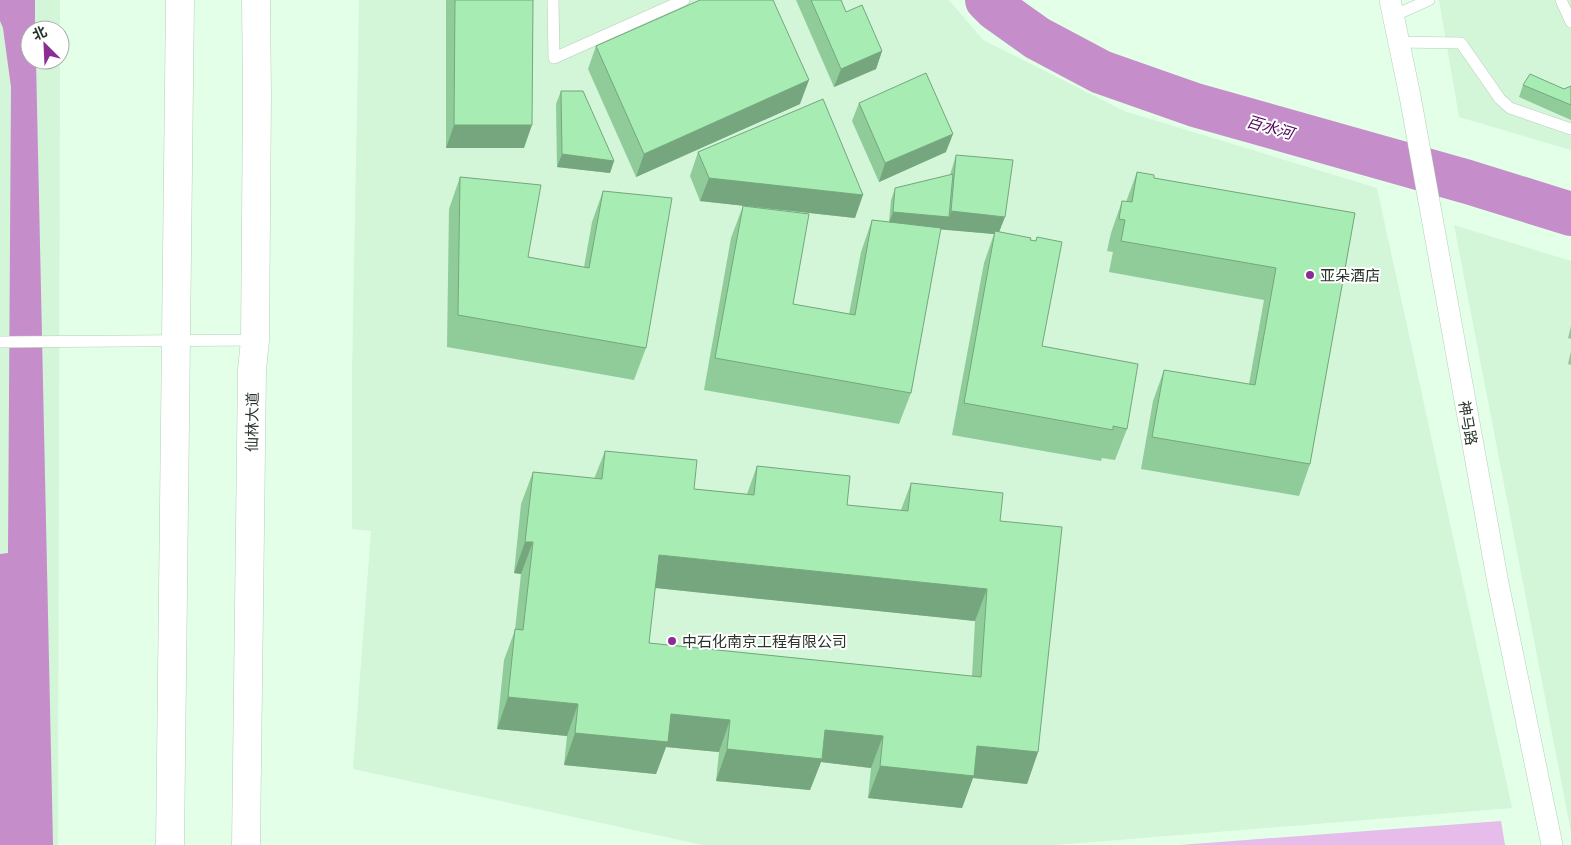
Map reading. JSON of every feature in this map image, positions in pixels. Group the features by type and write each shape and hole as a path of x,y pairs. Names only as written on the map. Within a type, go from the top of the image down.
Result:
{"main road":[{"path":"170,845 180,0"},
{"name":"仙林大道","path":"246,845 252,370 255,340 256,0"}],"street":[{"name":"神马路","path":"1391,8 1410,96 1498,584 1552,845"}],"lane":[{"path":"553,0 554,58 684,0"},
{"path":"1391,8 1430,0"},
{"path":"1561,0 1571,22"},
{"path":"1398,42 1460,43 1500,99 1510,108 1571,129"},
{"path":"0,342 255,340"}],"shaded area":[{"path":"0,0 60,0 60,20 20,20 20,70 60,70 58,845 0,845"},
{"path":"0,0 35,0 35,20 20,20 20,70 36,70 53,845 0,845 0,554 8,553 11,87 3,28 0,21"},
{"path":"359,0 949,0 983,40 1124,111 1377,188 1512,808 1056,845 703,845 353,769 371,531 352,529 352,375"},
{"path":"1439,0 1571,0 1571,150 1459,117"},
{"path":"1454,225 1571,261 1571,832"},
{"path":"1501,821 1505,845 1180,845"}],"building":[{"path":"455,0 533,0 532,125 454,125"},
{"path":"700,0 773,0 809,80 644,154 596,46"},
{"path":"811,0 841,0 846,12 862,5 882,51 841,69"},
{"path":"926,73 953,134 885,163 859,103"},
{"path":"1530,74 1564,89 1571,86 1571,105 1523,85"},
{"path":"561,91 583,91 614,161 562,154"},
{"path":"823,99 863,195 709,178 698,152"},
{"path":"956,155 1013,160 1005,217 951,211"},
{"path":"1137,172 1154,175 1154,178 1355,213 1310,464 1152,437 1164,370 1255,385 1276,268 1121,241 1125,220 1119,219 1122,201 1132,202"},
{"path":"953,174 949,217 893,212 895,188"},
{"path":"460,177 541,185 528,257 589,268 603,191 672,198 646,348 458,315"},
{"path":"743,206 809,214 793,304 855,315 872,220 941,228 911,393 715,358"},
{"path":"995,231 1031,238 1030,240 1036,241 1037,237 1062,242 1042,346 1138,364 1127,429 1113,426 1113,430 964,403"},
{"path":"605,451 697,460 694,489 754,495 757,466 850,476 847,505 908,511 911,483 1003,493 1000,521 1062,527 1038,752 977,746 974,776 880,766 883,736 825,730 822,759 727,749 730,720 671,714 668,742 575,733 578,704 508,697 515,629 523,630 533,542 525,542 533,472 602,479","holes":["659,555 987,589 981,677 649,643"]}],"waterway":[{"name":"百水河","path":"987,0 995,8 1037,38 1101,72 1195,105 1468,182 1571,214"}],"place":[{"name":"亚朵酒店","path":"1310,275"},
{"name":"中石化南京工程有限公司","path":"672,641"}]}
